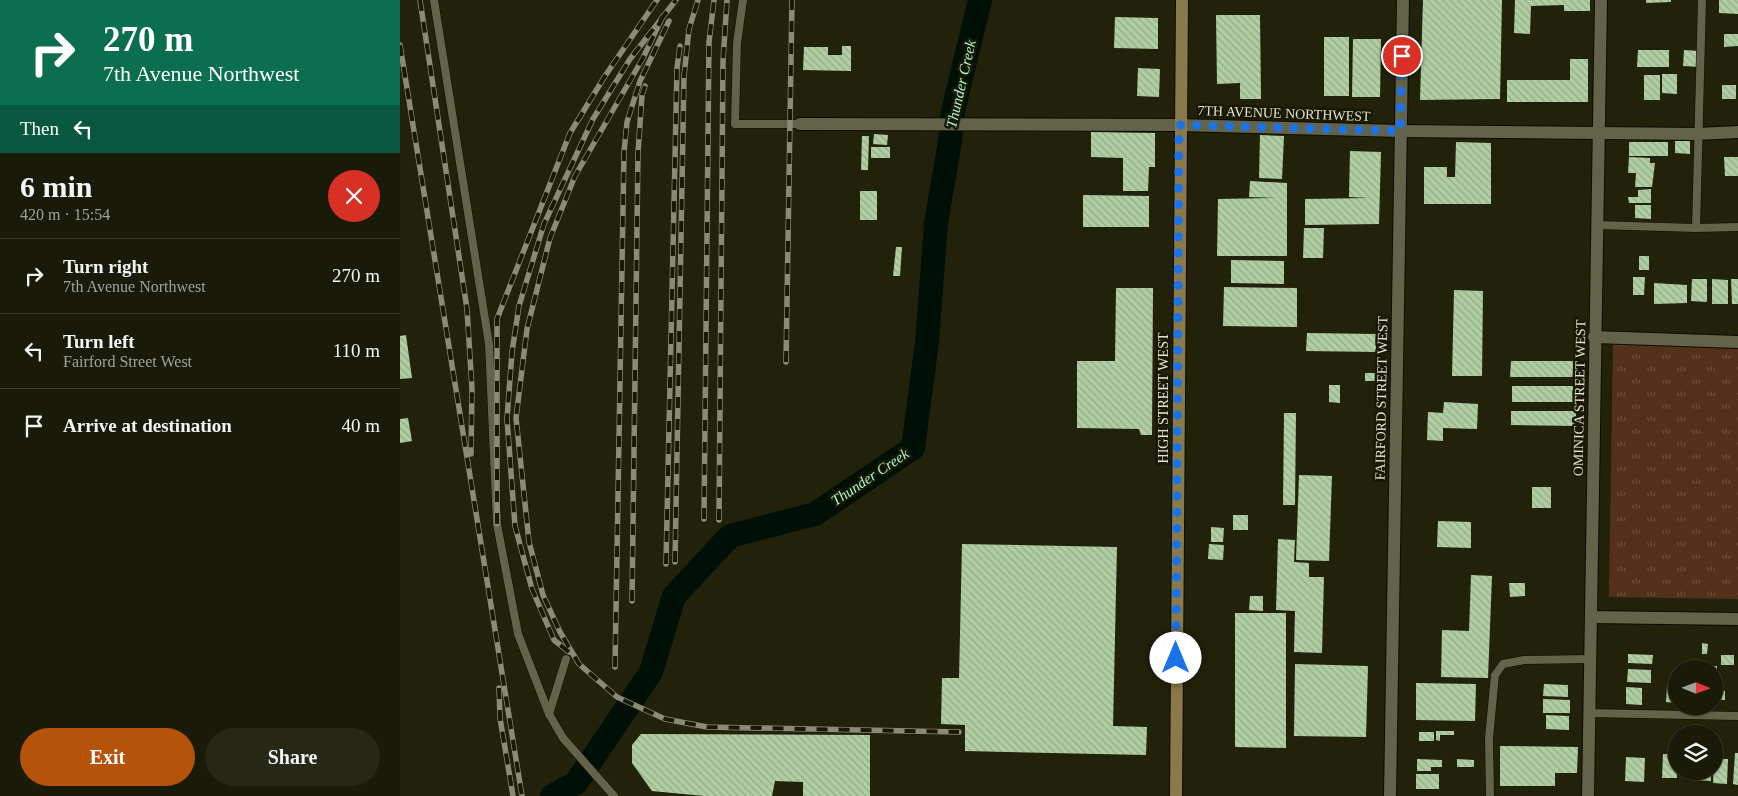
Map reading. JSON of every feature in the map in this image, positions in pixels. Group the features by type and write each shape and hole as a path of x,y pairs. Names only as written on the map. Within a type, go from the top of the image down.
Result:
{"main road":[{"name":"HIGH STREET WEST","path":"1176,796 1179,125 1182,0"}],"street":[{"name":"FAIRFORD STREET WEST","path":"1390,796 1403,0"},
{"name":"OMINICA STREET WEST","path":"1588,796 1601,0"},
{"name":"7TH AVENUE NORTHWEST","path":"800,124 1179,125 1400,131 1697,134 1738,132"},
{"path":"1594,338 1738,342"},
{"path":"1591,617 1738,619"}],"lane":[{"path":"434,0 489,344 497,524 518,634 549,714 563,738 614,796"},
{"path":"743,0 737,43 735,124 800,124"},
{"path":"1696,228 1702,0"},
{"path":"1597,225 1696,228 1738,227"},
{"path":"549,714 566,658"},
{"path":"1490,796 1490,738 1495,675 1504,664 1524,660 1591,659"},
{"path":"1590,713 1738,716"}],"green space":[{"path":"1613,337 1738,339 1738,599 1609,597"}],"building":[{"path":"1423,0 1502,0 1500,99 1420,100"},
{"path":"1515,0 1590,0 1590,11 1564,11 1564,5 1531,6 1530,34 1514,33"},
{"path":"1646,0 1671,0 1671,2 1646,3"},
{"path":"1719,0 1738,0 1738,14 1719,13"},
{"path":"1216,15 1260,15 1261,99 1240,99 1240,83 1217,84"},
{"path":"1115,17 1158,18 1158,49 1114,48"},
{"path":"1724,34 1738,34 1738,46 1724,47"},
{"path":"1324,37 1349,37 1349,96 1324,96"},
{"path":"1353,39 1381,39 1380,97 1352,97"},
{"path":"842,46 851,46 851,71 803,70 804,47 828,47 828,55 842,55"},
{"path":"1638,50 1669,50 1669,67 1637,67"},
{"path":"1684,50 1700,51 1699,67 1683,66"},
{"path":"1570,59 1588,59 1588,102 1507,102 1507,80 1570,80"},
{"path":"1138,68 1160,69 1159,97 1137,96"},
{"path":"1662,74 1677,74 1677,94 1662,93"},
{"path":"1644,75 1660,75 1660,100 1644,100"},
{"path":"1722,85 1736,85 1736,99 1722,99"},
{"path":"1091,132 1155,133 1155,167 1149,167 1148,191 1123,191 1123,158 1091,157"},
{"path":"874,134 888,135 887,145 873,144"},
{"path":"1260,135 1284,136 1282,179 1259,178"},
{"path":"862,136 869,136 868,170 861,170"},
{"path":"1675,141 1690,141 1690,154 1675,153"},
{"path":"1456,142 1491,143 1491,204 1424,204 1424,167 1447,167 1447,177 1455,177"},
{"path":"1629,142 1668,142 1668,156 1629,156"},
{"path":"871,147 890,147 890,158 871,158"},
{"path":"1350,151 1381,152 1379,224 1305,225 1305,199 1369,198 1349,197"},
{"path":"1629,157 1650,158 1650,163 1655,163 1652,187 1635,187 1636,173 1628,173"},
{"path":"1724,157 1738,157 1738,176 1725,176"},
{"path":"1250,181 1287,183 1287,256 1217,256 1218,199 1277,198 1249,197"},
{"path":"1651,189 1651,203 1629,203 1628,197 1638,197 1638,190"},
{"path":"860,191 877,191 877,220 860,220"},
{"path":"1083,195 1149,196 1149,227 1083,227"},
{"path":"1635,205 1651,205 1651,219 1635,218"},
{"path":"1304,228 1324,228 1323,258 1303,258"},
{"path":"896,247 902,247 900,276 893,276"},
{"path":"1639,256 1649,256 1649,270 1639,270"},
{"path":"1231,260 1284,261 1284,284 1231,283"},
{"path":"1633,277 1645,277 1644,295 1633,295"},
{"path":"1692,279 1707,279 1707,302 1691,301"},
{"path":"1712,279 1728,280 1728,304 1712,304"},
{"path":"1731,279 1738,279 1738,304 1732,304"},
{"path":"1654,283 1687,285 1687,303 1654,304"},
{"path":"1224,287 1297,288 1297,327 1223,326"},
{"path":"1116,288 1153,288 1152,435 1141,435 1139,429 1077,428 1077,361 1115,361"},
{"path":"1454,290 1483,291 1482,376 1452,376"},
{"path":"1307,333 1376,334 1376,352 1306,351"},
{"path":"406,335 412,378 400,379 400,336"},
{"path":"1511,361 1576,361 1576,377 1510,377"},
{"path":"1365,373 1376,373 1376,381 1365,381"},
{"path":"1329,385 1340,385 1340,403 1329,402"},
{"path":"1512,386 1576,386 1576,402 1512,402"},
{"path":"1444,402 1478,404 1477,429 1443,428 1443,441 1427,440 1428,412 1443,413"},
{"path":"1511,411 1576,411 1576,426 1511,425"},
{"path":"1284,413 1296,413 1295,505 1283,505"},
{"path":"408,418 412,441 400,443 400,419"},
{"path":"1299,475 1332,476 1329,561 1296,560"},
{"path":"1532,487 1551,487 1551,508 1532,508"},
{"path":"1233,515 1248,515 1248,530 1233,530"},
{"path":"1438,521 1471,522 1471,548 1437,547"},
{"path":"1211,527 1224,528 1223,542 1211,542"},
{"path":"1278,539 1295,540 1294,562 1309,563 1309,577 1324,577 1322,653 1294,652 1295,611 1276,610"},
{"path":"962,544 1117,547 1113,726 1147,727 1146,755 965,751 965,725 941,724 942,678 959,678"},
{"path":"1209,544 1224,545 1223,560 1208,559"},
{"path":"1471,575 1492,576 1488,678 1441,677 1442,630 1469,631"},
{"path":"1509,583 1525,583 1525,596 1510,597"},
{"path":"1250,596 1263,596 1263,611 1249,610"},
{"path":"1235,613 1286,613 1286,748 1235,747"},
{"path":"1702,643 1708,644 1707,654 1702,654"},
{"path":"1628,654 1653,655 1652,664 1628,663"},
{"path":"1721,655 1734,655 1734,665 1723,665 1723,660 1721,660"},
{"path":"1295,664 1368,666 1366,737 1294,736"},
{"path":"1628,669 1651,670 1651,683 1627,682"},
{"path":"1416,683 1476,684 1475,721 1416,720"},
{"path":"1544,684 1568,685 1568,697 1543,696"},
{"path":"1667,685 1668,702 1666,702"},
{"path":"1626,687 1642,688 1642,705 1626,704"},
{"path":"1723,691 1725,691 1725,700 1723,700"},
{"path":"1543,699 1570,700 1570,713 1543,713"},
{"path":"1546,715 1569,716 1569,730 1546,729"},
{"path":"1436,731 1454,731 1454,735 1440,735 1440,741 1436,740"},
{"path":"1419,732 1434,732 1434,741 1419,741"},
{"path":"641,734 870,735 870,796 803,796 803,782 775,781 772,796 704,796 652,791 632,763 632,745"},
{"path":"1500,746 1578,747 1577,773 1555,773 1555,786 1500,786"},
{"path":"1735,753 1738,753 1738,785 1733,784"},
{"path":"1663,754 1668,754 1668,778 1662,778"},
{"path":"1626,757 1645,758 1644,782 1625,781"},
{"path":"1417,759 1442,760 1442,767 1431,767 1431,771 1417,771"},
{"path":"1457,759 1474,760 1474,767 1457,767"},
{"path":"1723,759 1728,759 1727,784 1713,783 1713,780 1723,780"},
{"path":"1416,774 1439,774 1439,789 1416,789"}],"waterway":[{"name":"Thunder Creek","path":"552,796 576,783 651,672 674,596 730,536 815,514 913,448 927,342 936,223 950,141 953,111 980,0"}],"railway":[{"path":"420,0 467,309 472,389 471,454"},
{"path":"497,524 497,319 570,133 605,76 657,0"},
{"path":"569,652 554,640 532,589 515,526 507,419 512,352 519,306 544,224 593,119 630,59 676,0"},
{"path":"675,562 684,76 689,29 698,0"},
{"path":"704,519 709,42 714,0"},
{"path":"719,520 723,61 727,0"},
{"path":"786,362 792,0"},
{"path":"663,16 643,58 575,176 550,238 527,329 516,418 529,542 543,595 560,632 579,664 617,697 665,719 707,727 959,732"},
{"path":"615,667 624,152 627,122 640,81 669,21"},
{"path":"400,45 522,796"},
{"path":"666,564 677,68 680,46"},
{"path":"632,601 638,153 642,95 645,86"},
{"path":"499,688 500,718 513,796"}],"route":[{"path":"1176,658 1179,125 1400,131 1402,56"}]}
